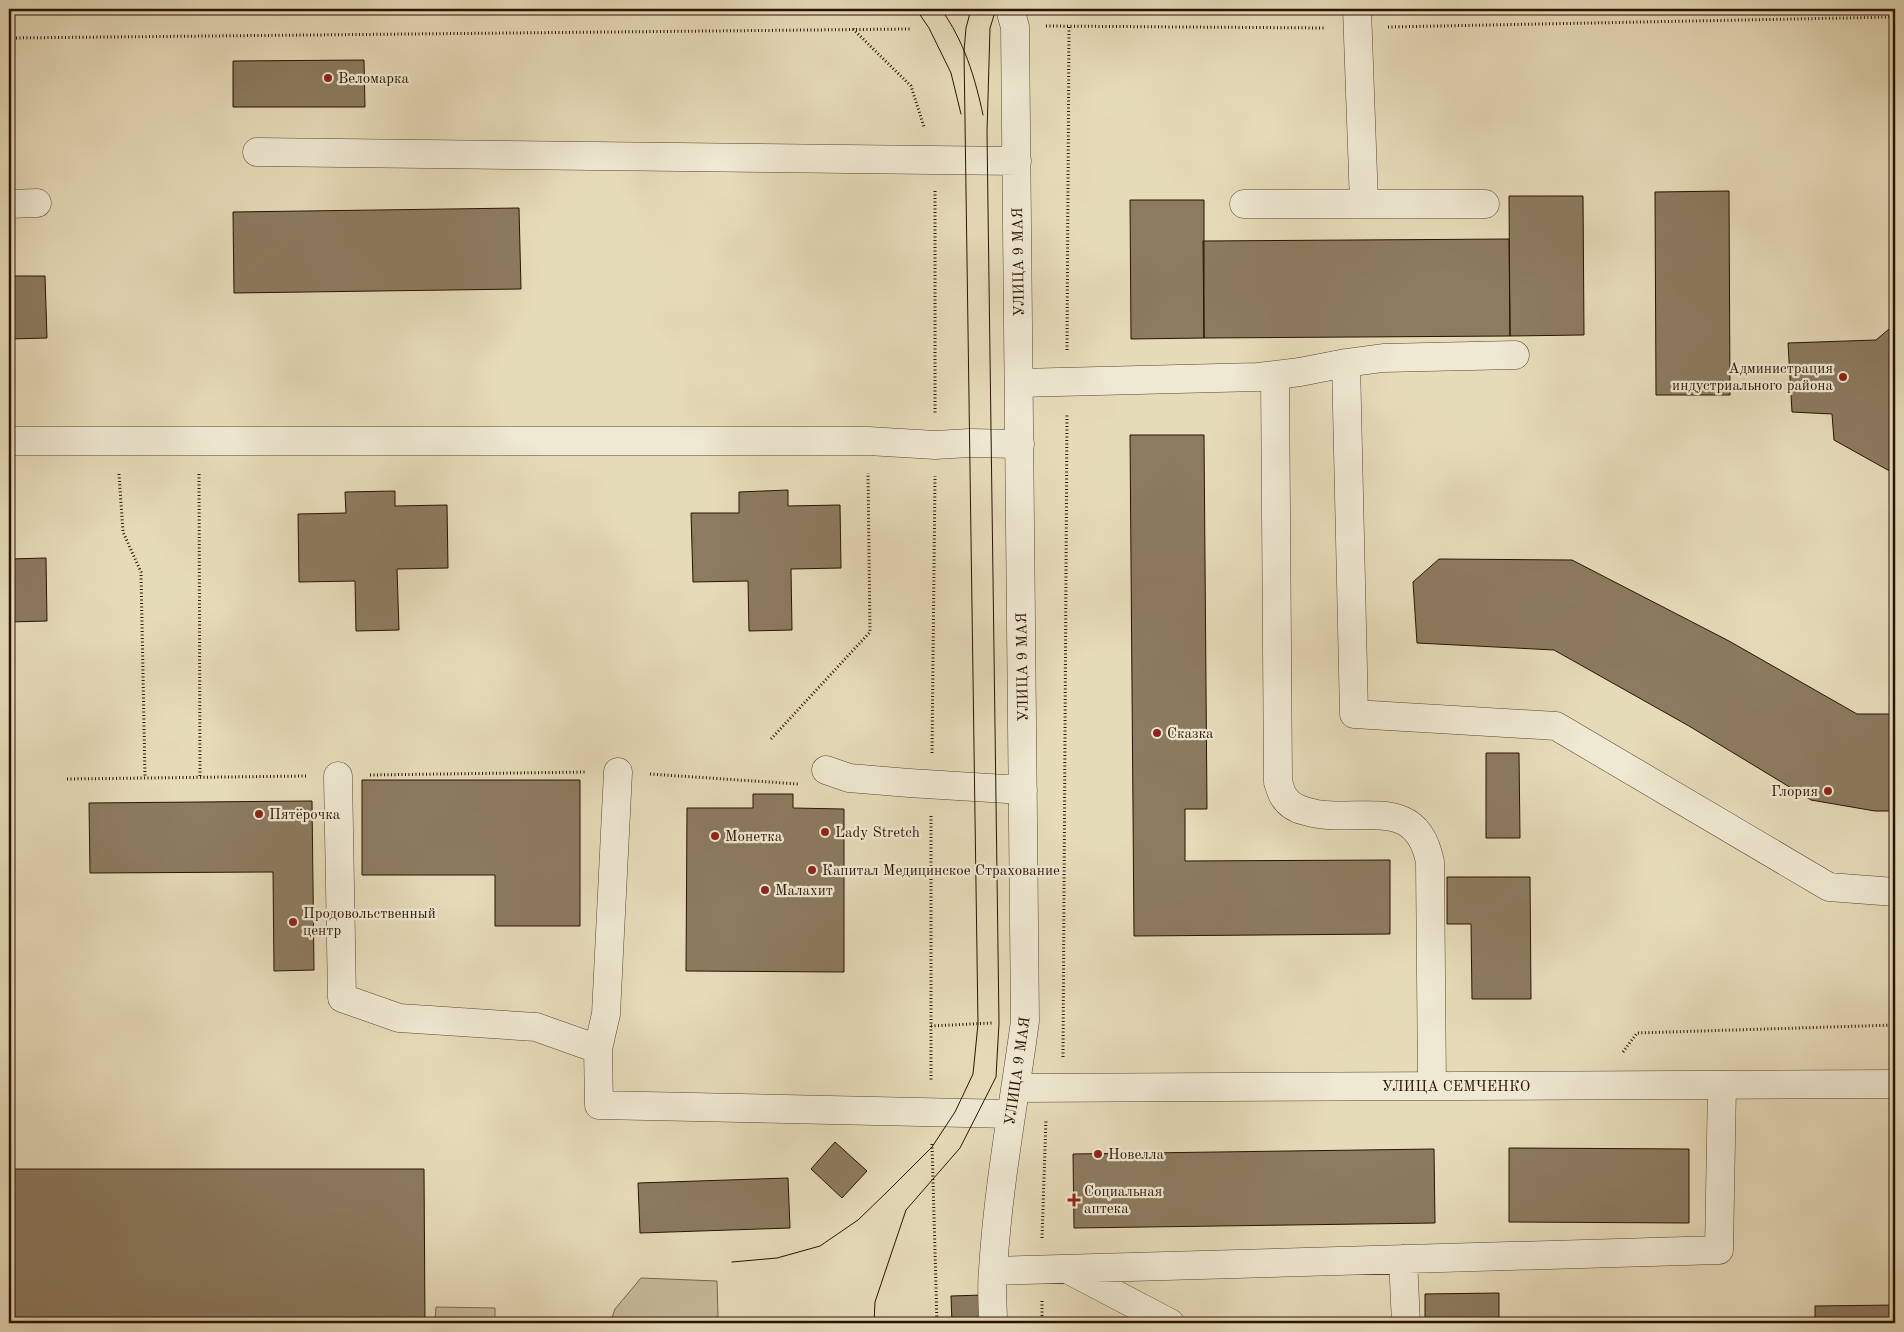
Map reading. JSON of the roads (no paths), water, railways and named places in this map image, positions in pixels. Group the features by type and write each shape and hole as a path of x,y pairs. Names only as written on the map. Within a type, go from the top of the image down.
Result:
{"street":[{"name":"УЛИЦА 9 МАЯ","path":"992,1323 992,1271 1011,1114 1025,1020 1017,161 1015,27 1010,9"},
{"path":"1356,18 1364,203"},
{"path":"257,152 1017,161"},
{"path":"9,204 37,203"},
{"path":"1244,204 1485,204"},
{"path":"1019,383 1275,376 1382,358 1515,355"},
{"path":"1346,363 1354,714 1556,726 1829,887 1895,892"},
{"path":"1275,376 1278,782 1284,797 1294,808 1319,816 1392,816 1408,822 1421,834 1427,846 1430,862 1432,1086"},
{"path":"9,441 868,441 936,445 970,443 1020,444"},
{"path":"826,770 849,778 1023,790"},
{"path":"618,772 606,1014 598,1049 599,1105 1011,1114"},
{"path":"338,776 342,998 399,1018 536,1027 598,1049"},
{"name":"УЛИЦА СЕМЧЕНКО","path":"1016,1088 1895,1084"},
{"path":"992,1271 1720,1250 1722,1085"},
{"path":"1403,1259 1406,1323"},
{"path":"1068,1269 1170,1323"}],"tram line":[{"path":"916,9 929,28 951,73 961,114"},
{"path":"941,9 956,34 968,60 983,115"},
{"path":"732,1262 777,1258 820,1246 858,1220 932,1147 955,1112 973,1074 978,1024 964,51 966,28 971,9"},
{"path":"874,1323 875,1302 906,1210 960,1148 996,1077 999,1023 987,132 990,28 996,9"}],"place":[{"name":"Веломарка","path":"328,78"},
{"name":"Администрация индустриального района","path":"1843,377"},
{"name":"Сказка","path":"1157,733"},
{"name":"Глория","path":"1828,791"},
{"name":"Пятёрочка","path":"259,814"},
{"name":"Lady Stretch","path":"825,832"},
{"name":"Монетка","path":"715,836"},
{"name":"Капитал Медицинское Страхование","path":"812,870"},
{"name":"Малахит","path":"765,890"},
{"name":"Продовольственный центр","path":"293,922"},
{"name":"Новелла","path":"1098,1154"},
{"name":"Социальная аптека","path":"1074,1200"}]}
